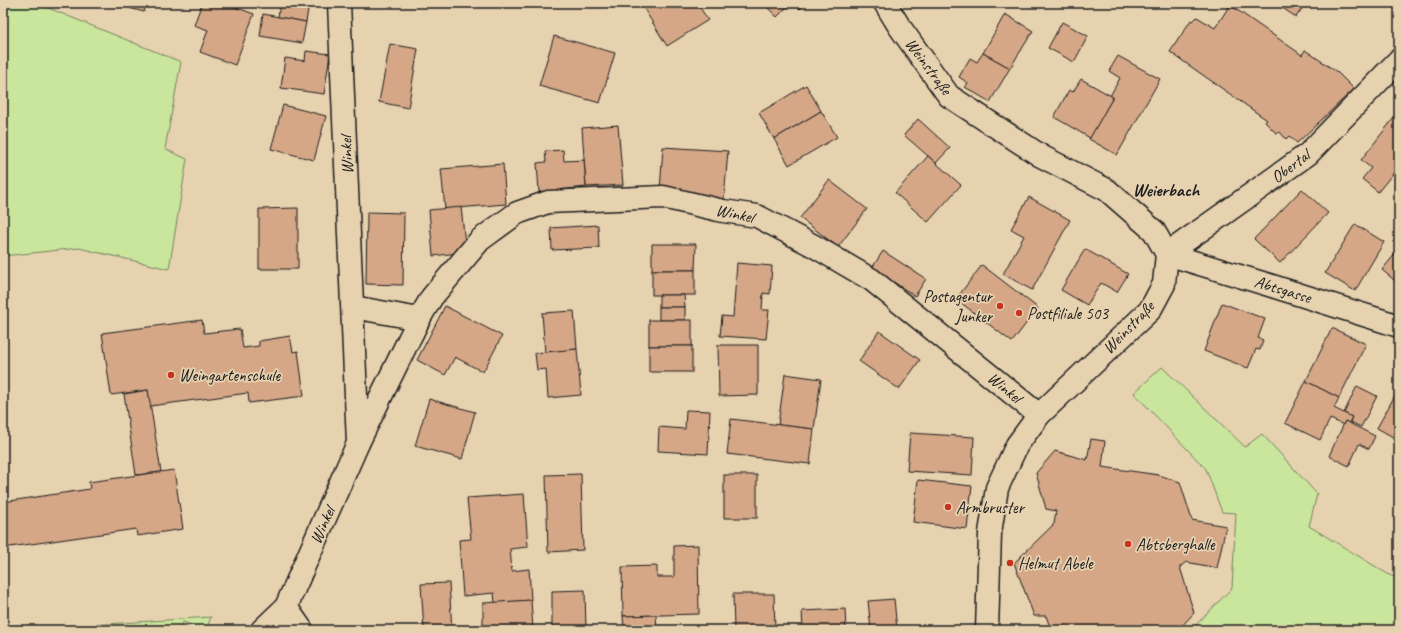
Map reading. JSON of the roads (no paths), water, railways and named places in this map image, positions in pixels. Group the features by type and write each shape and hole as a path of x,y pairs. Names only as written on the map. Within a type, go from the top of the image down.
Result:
{"street":[{"name":"Winkel","path":"339,3 358,443"},
{"name":"Weinstraße","path":"885,3 899,26 949,96 1041,156 1107,190 1154,231 1167,254 1164,284 1150,310 1039,415 1017,445 997,488 990,533 987,630"},
{"name":"Obertal","path":"1167,254 1308,154 1399,60"},
{"name":"Winkel","path":"262,630 286,607 358,443 419,319 432,297 480,240 517,213 548,202 663,197 757,216 814,246 872,280 1039,415"},
{"name":"Abtsgasse","path":"1167,254 1399,326"},
{"path":"353,308 419,319"},
{"path":"286,607 302,630"}],"place":[{"name":"Postagentur Junker","path":"1000,306"},
{"name":"Postfiliale 503","path":"1019,313"},
{"name":"Weingartenschule","path":"171,375"},
{"name":"Armbruster","path":"948,507"},
{"name":"Abtsberghalle","path":"1128,544"},
{"name":"Helmut Abele","path":"1010,563"}],"district":[{"name":"Weierbach","path":"1166,190"}]}
